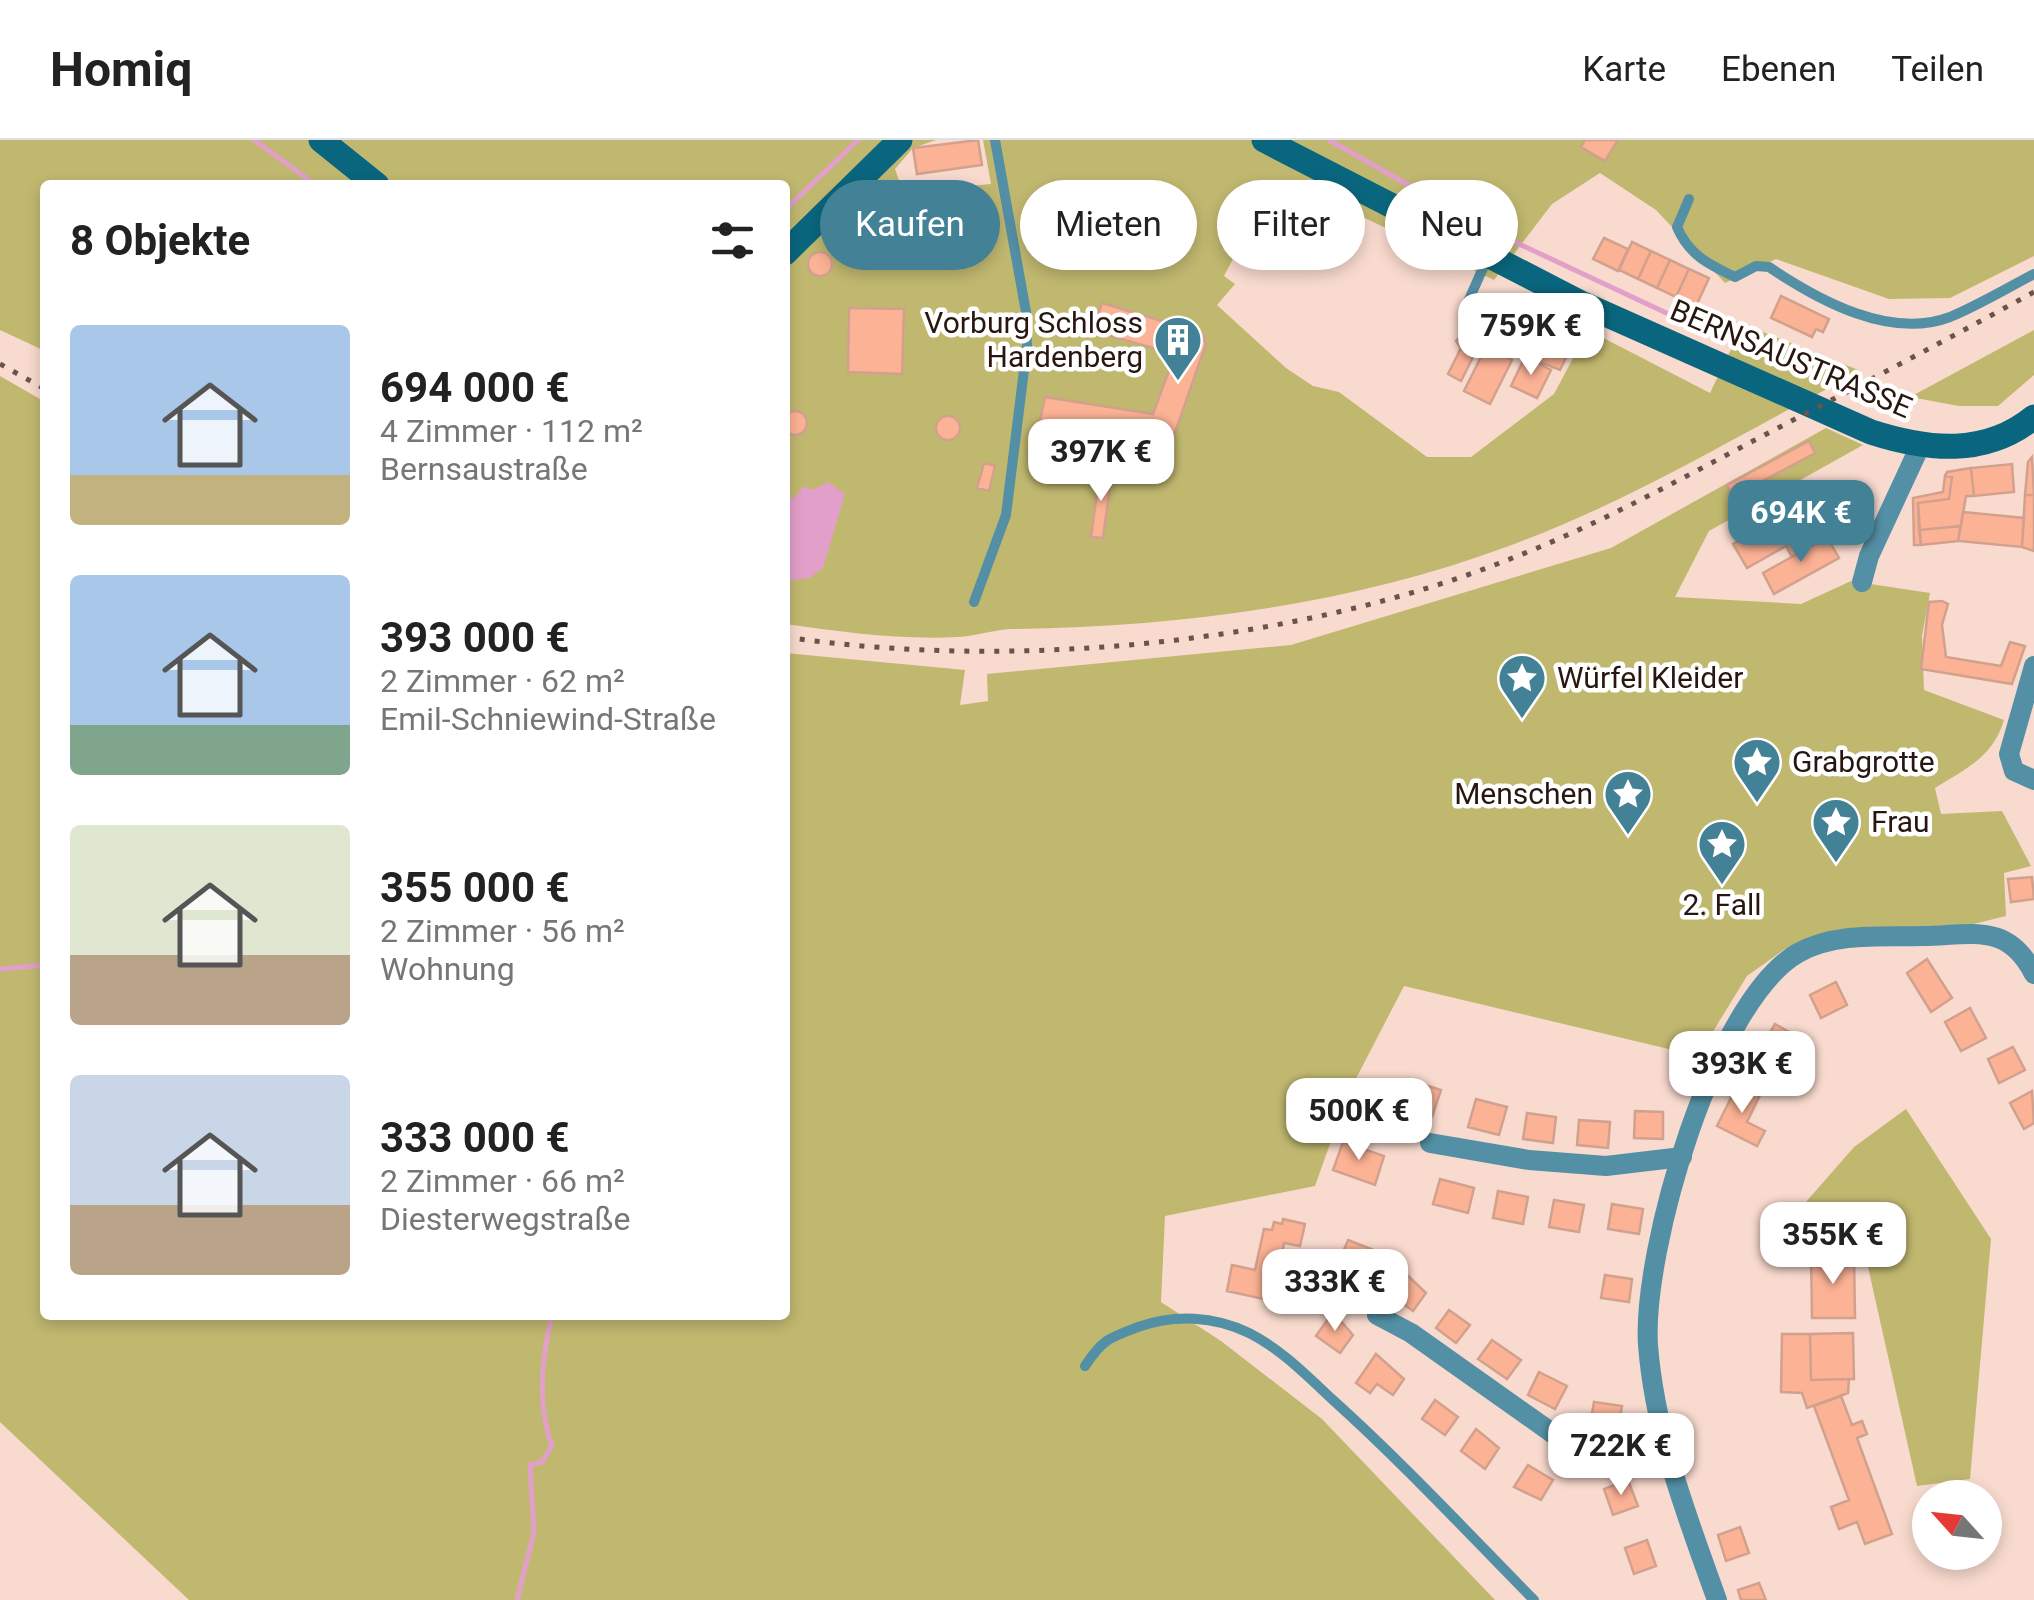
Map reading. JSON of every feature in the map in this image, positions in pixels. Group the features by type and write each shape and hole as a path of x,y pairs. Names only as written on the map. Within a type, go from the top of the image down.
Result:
{"main road":[{"path":"320,140 371,180"},
{"path":"790,249 900,140"},
{"name":"BERNSAUSTRASSE","path":"1264,140 1385,204"},
{"name":"BERNSAUSTRASSE","path":"1514,270 1798,402 1920,446 1951,448 1990,440 2034,417"}],"street":[{"name":"BERNSAUSTRASSE","path":"1862,582 1869,556 1920,446"},
{"path":"2034,666 2009,754 2014,771 2034,780"},
{"path":"1717,1600 1667,1463 1648,1345 1648,1294 1665,1206 1723,1050 1776,968 1801,951 1842,938 1998,934 2024,954 2034,974"},
{"path":"1430,1143 1529,1160 1606,1166 1682,1157"},
{"path":"1377,1315 1411,1333 1562,1440 1667,1463"}],"lane":[{"path":"974,602 1006,515 1027,336 995,140"},
{"path":"1690,198 1677,227 1686,248 1735,277 1756,266 1769,266 1846,308 1896,325 1947,318 2034,274"},
{"path":"1467,304 1483,270"},
{"path":"1085,1366 1102,1341 1154,1322 1189,1317 1223,1322 1252,1334 1290,1361 1376,1438 1534,1600"}],"shaded area":[{"path":"0,140 936,140 913,148 895,169 899,180 820,180 820,270 1000,270 1000,180 990,180 983,140 2034,140 2034,256 1950,298 1889,299 1776,259 1725,283 1656,210 1600,173 1552,204 1518,249 1518,180 1385,180 1385,228 1365,218 1365,180 1217,180 1217,270 1227,270 1224,276 1235,284 1217,305 1286,368 1313,386 1339,392 1427,457 1471,457 1554,394 1588,330 1710,393 1743,324 1861,371 1600,508 1509,546 1388,584 1326,598 1200,617 1011,629 937,638 790,625 790,180 40,180 40,349 0,330"},
{"path":"1473,270 1502,270 1494,280"},
{"path":"2034,330 2034,375 1998,406 1959,406 1910,397"},
{"path":"0,376 40,399 40,1320 790,1320 790,653 965,670 960,705 988,701 987,674 1291,645 1611,548 1826,428 1863,445 1709,531 1675,597 1801,604 1851,581 1930,593 1922,636 1924,690 2004,720 1986,753 1935,788 1941,814 2002,811 2031,866 2004,873 2006,916 1917,938 1785,949 1747,976 1698,1056 1404,986 1347,1096 1315,1186 1165,1216 1161,1302 1221,1341 1322,1419 1495,1600 189,1600 0,1422"},
{"path":"828,482 845,494 823,568 810,578 790,580 790,498 804,486 812,490"},
{"path":"1906,1109 1991,1239 1970,1479 1916,1480 1864,1249 1792,1218 1854,1147"}],"building":[{"path":"978,140 982,165 917,174 913,148"},
{"path":"1585,140 1618,140 1605,161 1581,147"},
{"path":"1604,238 1628,249 1618,271 1593,259"},
{"path":"1632,242 1651,251 1638,279 1619,270"},
{"path":"1651,251 1670,260 1657,288 1638,279"},
{"path":"820,252 820,270 830,270 829,273 811,273 809,259"},
{"path":"1670,260 1689,269 1676,297 1657,288"},
{"path":"1689,269 1709,278 1696,306 1676,297"},
{"path":"1781,296 1829,319 1823,332 1816,329 1812,337 1771,318"},
{"name":"Vorburg Schloss Hardenberg","path":"1102,303 1202,333 1206,344 1171,444 1159,441 1155,466 1112,459 1114,445 1036,439 1045,397 1153,414 1175,354 1093,331"},
{"path":"849,308 904,309 902,374 848,372"},
{"path":"1552,313 1581,327 1560,370 1522,355 1541,317 1549,320"},
{"path":"1460,337 1479,345 1461,381 1448,374 1461,348 1456,341"},
{"path":"1486,347 1512,360 1490,404 1464,391"},
{"path":"1525,357 1551,370 1537,398 1511,386"},
{"path":"790,412 800,412 806,418 806,428 800,434 790,434"},
{"path":"948,416 957,419 957,437 948,440 939,437 936,428 939,419"},
{"path":"1809,441 1815,453 1733,497 1727,485"},
{"path":"2032,457 2034,495 2025,495 2028,462"},
{"path":"984,463 995,466 989,491 977,488"},
{"path":"2012,464 2014,492 1974,496 1971,468"},
{"path":"1971,468 1974,496 1966,496 1961,526 1919,530 1918,503 1949,499 1952,477 1945,476 1947,472"},
{"path":"1100,470 1112,472 1103,538 1091,537"},
{"path":"1945,476 1952,477 1949,499 1918,503 1921,545 1914,545 1913,498 1943,492"},
{"path":"1799,486 1827,537 1792,557 1786,546 1747,568 1733,544 1747,536 1738,520"},
{"path":"2025,495 2034,495 2034,551 2022,547"},
{"path":"1963,512 2024,518 2022,547 1958,541"},
{"path":"1961,526 1958,541 1921,545 1919,530"},
{"path":"1827,537 1839,558 1774,594 1763,573"},
{"path":"1929,602 1948,604 1942,625 1946,657 2001,666 2010,642 2025,646 2012,684 1921,669"},
{"path":"2032,877 2034,899 2011,902 2008,879"},
{"path":"1927,959 1952,998 1931,1012 1907,973"},
{"path":"1836,982 1847,1005 1821,1018 1810,995"},
{"path":"1970,1008 1986,1038 1961,1051 1945,1022"},
{"path":"1775,1024 1803,1040 1782,1076 1754,1060"},
{"path":"2013,1047 2025,1070 1999,1083 1988,1059"},
{"path":"1410,1080 1441,1090 1432,1117 1401,1107"},
{"path":"1738,1084 1760,1095 1747,1122 1765,1131 1757,1146 1717,1126"},
{"path":"1354,1089 1375,1095 1373,1104 1399,1111 1396,1123 1349,1105"},
{"path":"2032,1091 2034,1123 2024,1129 2010,1103"},
{"path":"1476,1099 1507,1107 1499,1135 1468,1127"},
{"path":"1635,1111 1663,1112 1663,1139 1634,1138"},
{"path":"1527,1113 1556,1117 1553,1143 1523,1139"},
{"path":"1579,1120 1610,1122 1608,1148 1577,1145"},
{"path":"1343,1142 1384,1156 1375,1185 1333,1170"},
{"path":"1440,1179 1474,1188 1468,1213 1433,1204"},
{"path":"1498,1191 1528,1197 1523,1224 1493,1218"},
{"path":"1554,1200 1584,1205 1579,1232 1549,1227"},
{"path":"1612,1204 1643,1209 1639,1234 1608,1229"},
{"path":"1283,1219 1305,1224 1300,1246 1284,1243 1280,1265 1272,1263 1270,1273 1278,1275 1273,1301 1227,1291 1232,1265 1255,1270 1264,1229 1272,1230 1274,1222 1282,1224"},
{"path":"1348,1240 1376,1251 1365,1278 1337,1266"},
{"path":"1854,1255 1855,1318 1812,1318 1811,1256"},
{"path":"1405,1273 1426,1293 1413,1311 1390,1294"},
{"path":"1605,1275 1632,1279 1629,1302 1601,1298"},
{"path":"1449,1310 1470,1325 1456,1343 1436,1328"},
{"path":"1333,1312 1353,1335 1340,1353 1316,1336"},
{"path":"1853,1333 1854,1379 1811,1380 1810,1334"},
{"path":"1782,1334 1810,1334 1811,1380 1849,1379 1848,1393 1807,1408 1802,1393 1781,1392"},
{"path":"1492,1340 1521,1360 1507,1379 1478,1359"},
{"path":"1376,1354 1404,1379 1393,1395 1377,1384 1370,1393 1356,1383"},
{"path":"1539,1372 1567,1386 1555,1409 1528,1395"},
{"path":"1841,1396 1852,1425 1862,1421 1867,1434 1857,1438 1892,1534 1865,1544 1857,1522 1839,1529 1831,1507 1849,1500 1814,1406"},
{"path":"1435,1400 1458,1417 1445,1435 1422,1419"},
{"path":"1594,1402 1622,1406 1618,1428 1590,1424"},
{"path":"1476,1429 1499,1448 1485,1469 1461,1451"},
{"path":"1528,1465 1553,1480 1541,1500 1514,1487"},
{"path":"1628,1480 1638,1506 1613,1515 1604,1489"},
{"path":"1740,1527 1749,1553 1726,1561 1718,1535"},
{"path":"1647,1540 1656,1566 1634,1574 1625,1548"},
{"path":"1759,1583 1766,1600 1741,1600 1738,1590"}],"waterway":[{"path":"254,140 309,180"},
{"path":"790,205 858,140"},
{"path":"1329,140 1483,227 1709,333"},
{"path":"0,969 40,965"},
{"path":"517,1600 534,1532 530,1465 542,1462 552,1446 544,1414 543,1381 551,1320"}],"railway":[{"path":"790,638 873,647 1060,650 1250,630 1431,587 1546,545 1606,517 2034,292"},
{"path":"0,364 40,386"}],"place":[{"name":"Vorburg Schloss Hardenberg","path":"1178,382"},
{"name":"Würfel Kleider","path":"1522,720"},
{"name":"Grabgrotte","path":"1757,804"},
{"name":"Menschen","path":"1628,836"},
{"name":"Frau","path":"1836,864"},
{"name":"2. Fall","path":"1722,886"}]}
